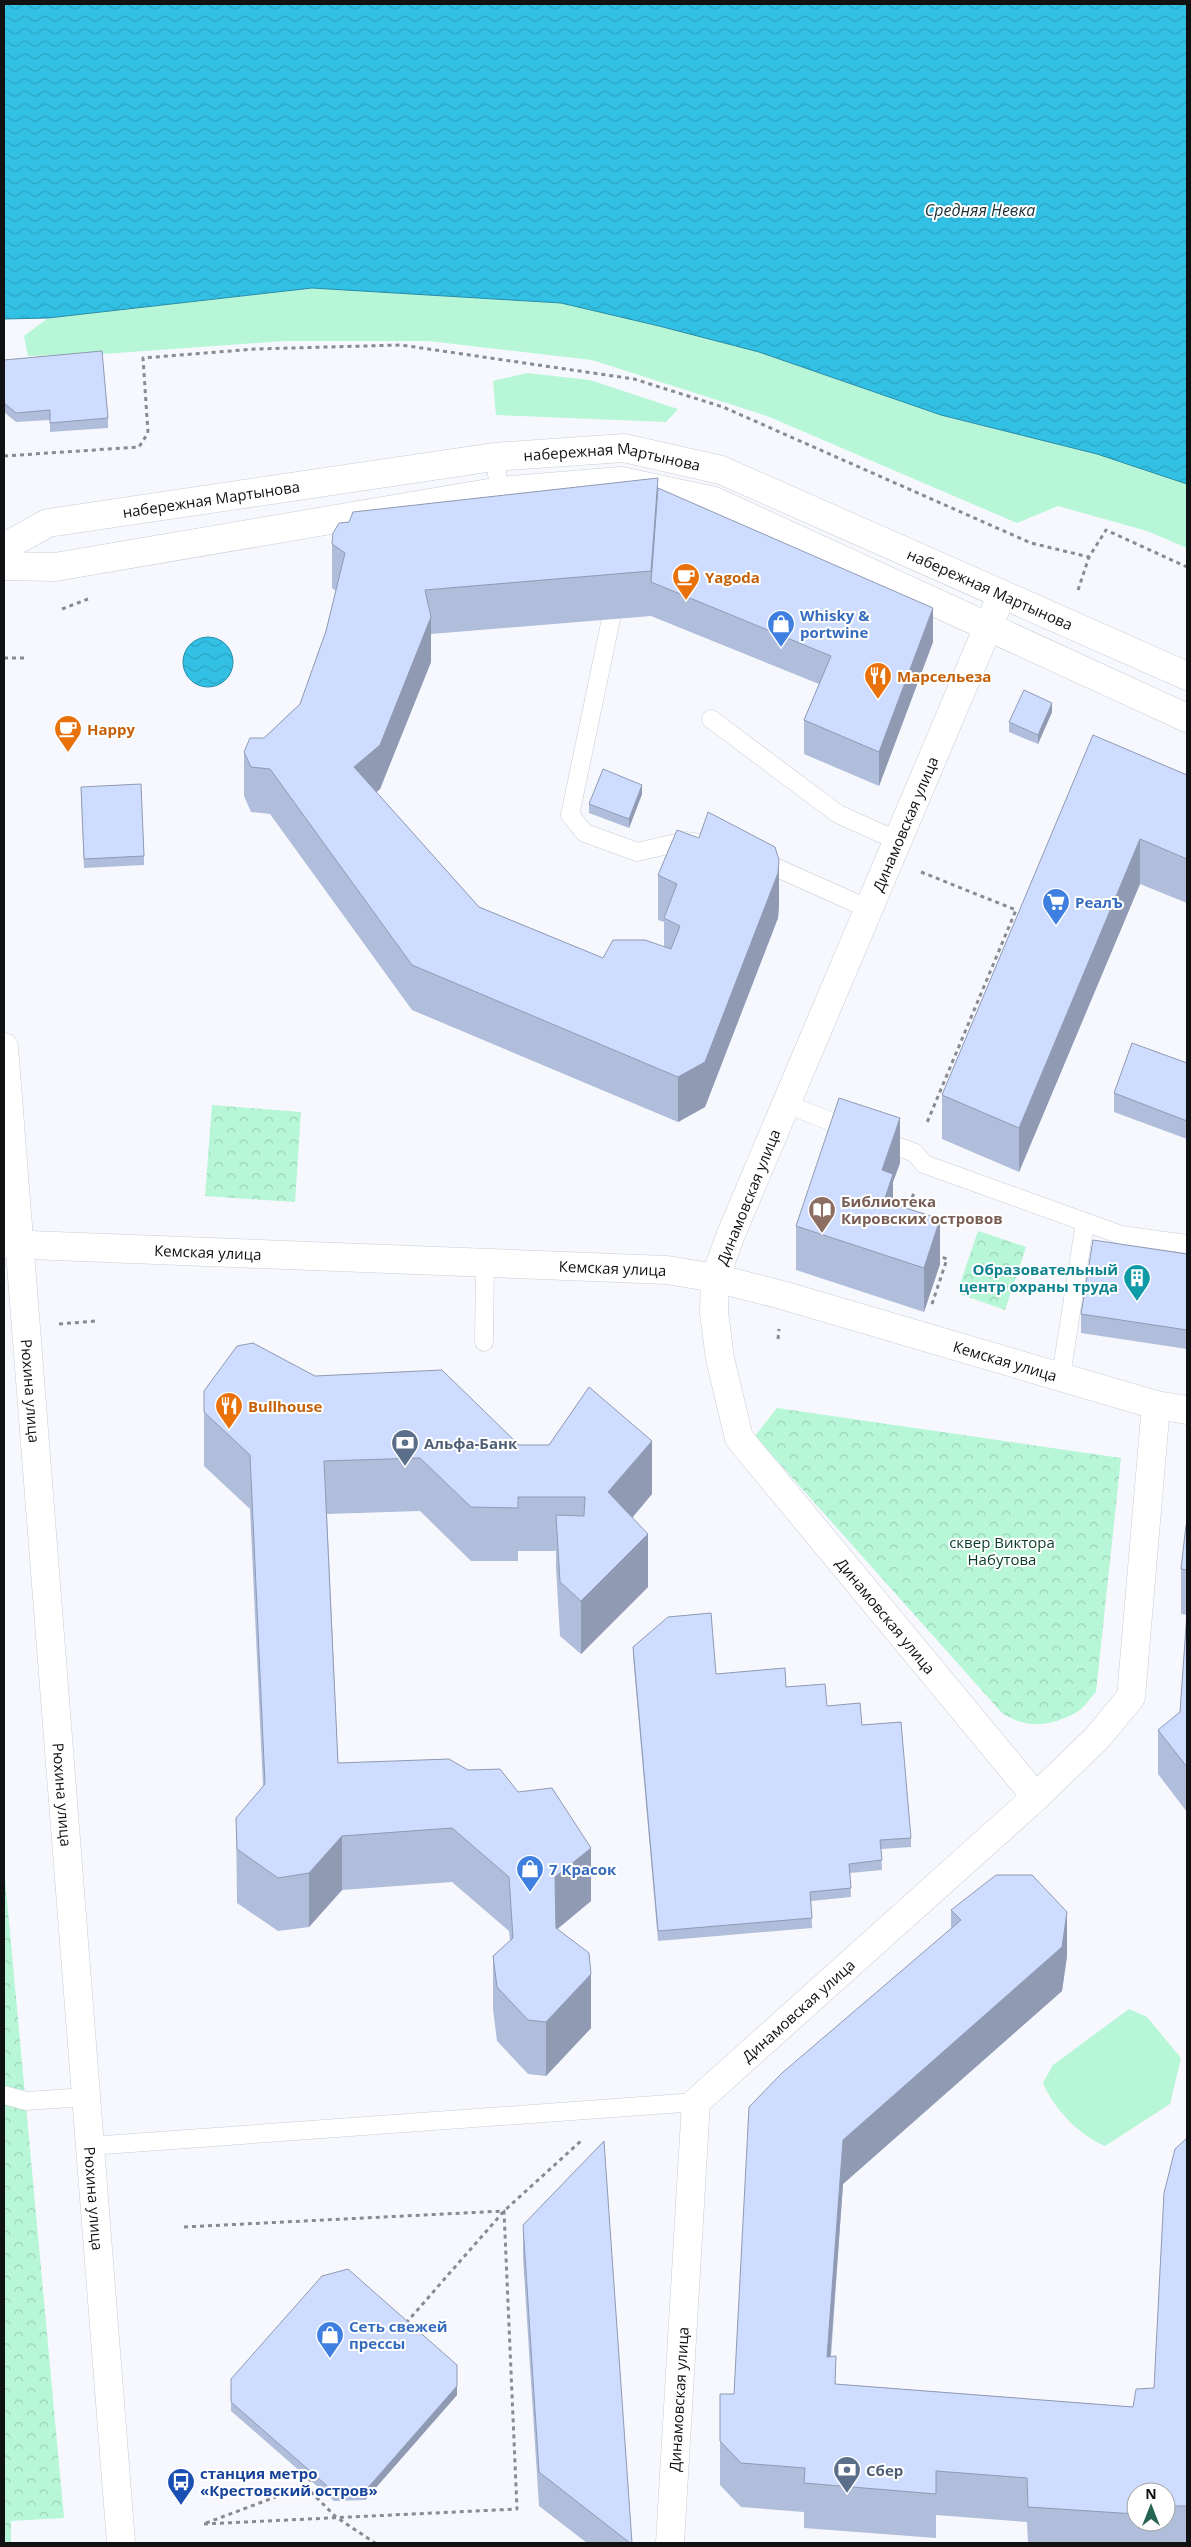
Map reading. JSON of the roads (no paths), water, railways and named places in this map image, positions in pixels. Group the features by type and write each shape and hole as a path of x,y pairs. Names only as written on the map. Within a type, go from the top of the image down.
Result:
{"street":[{"name":"набережная Мартынова","path":"4,546 48,523 494,457 624,448 721,470 1187,676"},
{"name":"набережная Мартынова","path":"4,566 55,567 500,491 604,492 621,481 714,501 1187,718"},
{"name":"Динамовская улица","path":"670,2543 696,2102 1036,1797 739,1438 720,1359 714,1312 715,1278 786,1104 1002,594"},
{"name":"Рюхина улица","path":"4,1047 12,1244 86,2097 121,2543"},
{"name":"Кемская улица","path":"12,1244 667,1270 715,1278 782,1295 1156,1405 1187,1410"},
{"path":"1036,1797 1097,1738 1131,1697 1156,1405"}],"lane":[{"path":"494,457 500,491"},
{"path":"611,619 570,815 585,833 637,852 685,840 713,846"},
{"path":"711,719 838,814 894,850"},
{"path":"741,852 869,909"},
{"path":"786,1104 1121,1235 1187,1244"},
{"path":"1061,1376 1085,1222"},
{"path":"484,1342 485,1262"},
{"path":"4,2094 26,2101 86,2097"},
{"path":"90,2146 696,2102"}],"water":[{"name":"Средняя Невка","path":"4,4 1187,4 1187,484 1097,454 941,415 759,352 561,303 312,288 48,318 4,319"},
{"path":"203,637 213,637 226,644 233,657 233,667 226,680 213,687 203,687 194,683 187,676 183,667 183,657 187,648 194,641"}],"place":[{"name":"Yagoda","path":"686,601"},
{"name":"Whisky & portwine","path":"781,648"},
{"name":"Марсельеза","path":"878,700"},
{"name":"Happy","path":"68,753"},
{"name":"РеалЪ","path":"1056,926"},
{"name":"Библиотека Кировских островов","path":"822,1234"},
{"name":"Образовательный центр охраны труда","path":"1137,1302"},
{"name":"Bullhouse","path":"229,1430"},
{"name":"Альфа-Банк","path":"405,1467"},
{"name":"7 Красок","path":"530,1893"},
{"name":"Сеть свежей прессы","path":"330,2359"},
{"name":"Сбер","path":"847,2494"},
{"name":"станция метро «Крестовский остров»","path":"181,2506"}],"park label":[{"name":"сквер Виктора Набутова","path":"1002,1550"}]}
